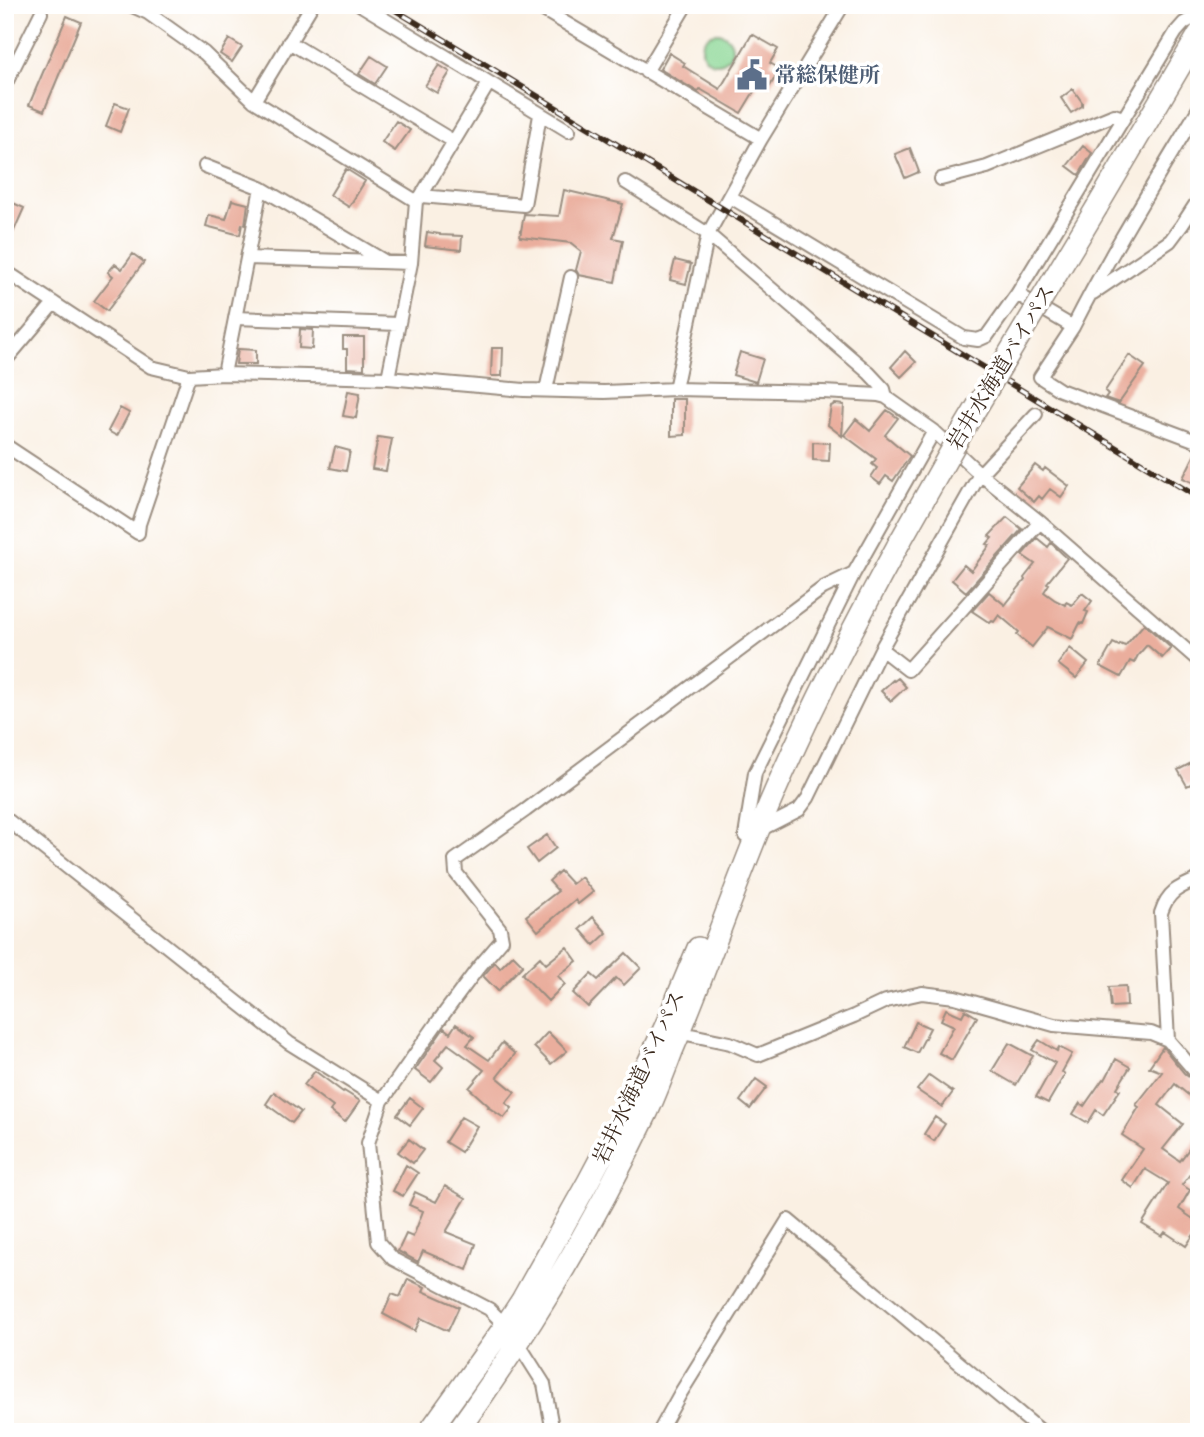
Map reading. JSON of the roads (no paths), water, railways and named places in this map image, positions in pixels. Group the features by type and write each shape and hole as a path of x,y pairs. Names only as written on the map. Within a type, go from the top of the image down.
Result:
{"highway":[{"name":"岩井水海道バイパス","path":"457,1432 497,1376 575,1250 647,1112 672,1030 773,779 838,654 954,446 1097,207 1198,30"},
{"name":"岩井水海道バイパス","path":"429,1432 522,1300 672,1030"}],"street":[{"path":"130,5 150,9 204,53 254,101 418,198 524,205 540,115"},
{"path":"254,101 312,5"},
{"path":"361,5 569,131"},
{"path":"535,5 761,139"},
{"path":"646,72 686,5"},
{"path":"675,389 708,234 761,139 843,5"},
{"path":"5,85 41,13"},
{"path":"729,196 964,338 978,340 987,336 1017,294 1176,33 1184,23 1198,30"},
{"path":"289,42 453,141"},
{"path":"388,378 411,262 418,198 489,83"},
{"path":"1199,108 1073,327 1040,377 1060,390 1199,442"},
{"path":"941,178 987,167 1114,115 1123,118"},
{"path":"205,166 261,188 384,261"},
{"path":"625,182 708,234 869,373 884,389 886,397"},
{"path":"224,374 261,188"},
{"path":"1089,296 1170,241 1199,199"},
{"path":"247,258 411,262"},
{"path":"5,271 151,367 189,376 224,374 388,378 524,390 604,392 675,389 823,392 886,397 934,431 980,474 1040,522 1199,661"},
{"path":"547,390 570,277"},
{"path":"1017,294 1073,327"},
{"path":"5,361 54,303"},
{"path":"235,318 398,324"},
{"path":"5,445 138,533 189,376"},
{"path":"934,431 854,573 755,773 752,833 799,810 808,798 881,649 980,474 1036,414"},
{"path":"881,649 908,670 1040,522"},
{"path":"553,1432 544,1384 505,1326 489,1309 393,1259 378,1242 368,1143 382,1101 445,1012 502,940 500,929 456,873 454,860 526,810 823,588 854,573"},
{"path":"5,818 289,1043 382,1101"},
{"path":"1168,1040 1161,913 1165,900 1179,887 1199,879"},
{"path":"672,1030 730,1043 758,1055 886,1001 922,993 955,997 1054,1025 1151,1033 1168,1040 1199,1076"},
{"path":"659,1432 788,1220 1042,1432"}],"railway":[{"path":"387,5 1199,498"}],"place":[{"name":"常総保健所","path":"752,75"}]}
